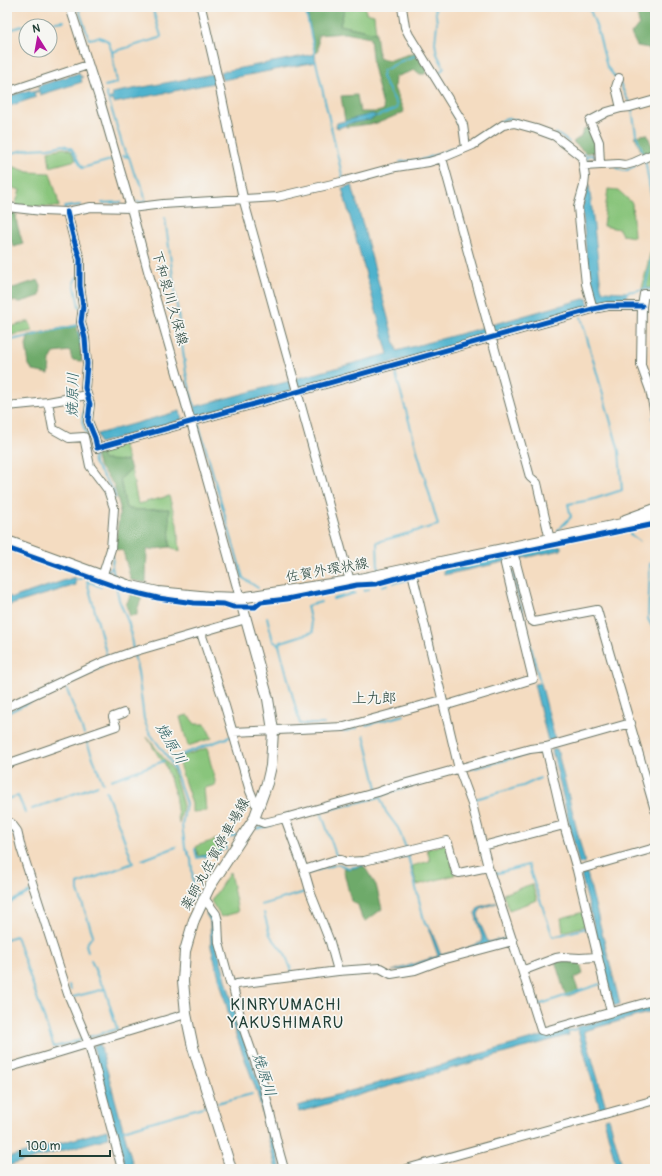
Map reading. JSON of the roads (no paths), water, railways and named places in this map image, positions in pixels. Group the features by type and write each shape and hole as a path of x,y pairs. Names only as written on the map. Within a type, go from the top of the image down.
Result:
{"main road":[{"name":"佐賀外環状線","path":"7,541 127,585 158,592 240,598 350,582 412,575 513,558 550,540 655,517"},
{"name":"薬師丸佐賀停車場線","path":"231,1169 193,1047 186,1014 183,980 185,951 194,920 209,888 254,819 267,783 271,766 273,730 268,699 240,598"}],"street":[{"name":"下和泉川久保線","path":"70,7 101,104 131,208 240,598"},
{"path":"201,7 243,198 350,582"},
{"path":"402,7 405,27 460,118 463,125 466,144"},
{"path":"7,92 88,65"},
{"path":"618,80 616,87 629,107"},
{"path":"600,161 599,142 590,120 607,112 655,100"},
{"path":"7,207 65,212 91,207 131,208 163,204 277,197 344,182 396,167 429,162 442,158 466,144 473,144 503,125 514,123 555,136 582,158 587,166 584,186 578,207 586,284 592,304"},
{"path":"587,166 600,161 625,165 655,153"},
{"path":"442,158 530,477 537,484 550,540"},
{"path":"65,212 80,259 80,286 83,306 81,322 85,338 87,364 83,396"},
{"path":"655,294 644,294 642,306 641,366 650,390 655,414"},
{"path":"83,396 90,404 88,421 97,448 191,422 295,387 592,304 608,306 642,306"},
{"path":"7,406 48,402 83,396"},
{"path":"48,402 53,429 69,438 84,437 90,466 108,490 114,508 111,549 102,577"},
{"path":"621,525 623,520 655,508"},
{"path":"235,735 273,730 344,727 443,703 533,677 505,564 513,558 531,620 534,622 597,610 655,810"},
{"path":"412,575 460,772 485,845 488,867 512,938 525,969 541,1030 545,1031 655,1000"},
{"path":"7,707 101,663 133,652 246,619"},
{"path":"200,633 235,735 250,791 255,803 260,804"},
{"path":"7,764 116,726 113,717 124,713"},
{"path":"254,819 264,823 286,821 389,788 460,772 530,749 631,723"},
{"path":"550,745 564,825 581,869 597,957 615,1011"},
{"path":"286,821 311,894 330,942 338,971"},
{"path":"7,822 11,823 17,831 58,966 89,1044 122,1169"},
{"path":"485,845 564,825"},
{"path":"304,870 338,860 345,862 364,861 446,841 448,843 456,872 460,873 488,867"},
{"path":"581,869 655,848"},
{"path":"204,898 216,914 218,921 219,943 230,983 233,987 242,1024 263,1084 284,1169"},
{"path":"233,987 237,984 338,971 380,968 391,974 415,970 512,938"},
{"path":"525,969 562,957 597,957"},
{"path":"7,1068 186,1014"},
{"path":"406,1169 655,1100"}],"water":[{"path":"315,54 316,62 222,80 220,72"},
{"path":"79,73 80,76 83,77 81,78 82,82 40,95 39,91 33,94 36,97 7,107 7,97 30,90 32,92 39,90 38,86"},
{"path":"213,74 214,83 114,103 113,100 109,101 108,99 113,97 112,93"},
{"path":"372,114 377,116 370,120 351,123 339,128 336,127 337,123"},
{"path":"589,184 601,287 603,291 627,292 626,302 596,306 589,283 582,207"},
{"path":"352,185 397,351 485,327 488,336 298,388 295,379 388,354 342,188"},
{"path":"587,298 589,307 493,334 491,325"},
{"path":"290,381 292,390 197,416 194,407"},
{"path":"180,411 182,420 99,443 97,434"},
{"path":"561,546 561,550 518,559 517,555"},
{"path":"512,556 513,560 444,575 443,570"},
{"path":"75,577 76,585 7,606 7,597 10,596 12,598"},
{"path":"541,683 555,739 548,741 534,684"},
{"path":"557,749 585,863 579,864 552,750"},
{"path":"587,873 620,1004 614,1006 581,874"},
{"path":"497,902 481,909 478,914 480,923 488,942 509,937 509,940 410,969 392,971 438,956 428,927 430,927 441,955 464,949 483,941 475,913 479,907"},
{"path":"210,909 214,917 216,943 239,1027 261,1089 281,1169 276,1169 257,1092 230,1019 211,947 210,921 206,914"},
{"path":"655,1005 655,1011 584,1031 606,1107 600,1109 577,1027"},
{"path":"567,1029 569,1035 299,1112 298,1106"},
{"path":"100,1044 134,1169 126,1169 93,1046"},
{"path":"609,1118 623,1169 617,1169 604,1119"},
{"path":"107,1130 108,1138 7,1166 7,1158"}],"waterway":[{"path":"78,7 89,39 100,37 108,41 112,52 117,83 105,86"},
{"path":"112,52 160,38 161,36 152,7"},
{"path":"305,7 315,54"},
{"path":"435,7 437,23 435,43 437,54 444,68 438,74 444,84"},
{"path":"589,7 598,31 607,67 616,78"},
{"path":"7,31 22,26 64,21"},
{"path":"409,42 414,50"},
{"path":"377,116 396,109 397,105 382,77 383,71 401,61 417,55"},
{"path":"316,62 343,179"},
{"path":"620,83 626,97 632,105"},
{"path":"106,93 108,99"},
{"path":"109,101 124,150 129,157 134,173 141,183 146,202 137,202"},
{"path":"632,109 636,134 644,155"},
{"path":"452,112 457,122 460,134"},
{"path":"500,122 506,118 518,120"},
{"path":"468,142 493,127"},
{"path":"556,133 569,142"},
{"path":"400,162 425,159 464,144"},
{"path":"7,154 30,149 64,145 72,149 82,168 111,160"},
{"path":"583,154 586,156 587,164"},
{"path":"586,156 592,155 597,158"},
{"path":"123,156 129,157"},
{"path":"645,159 655,218"},
{"path":"616,167 625,171 635,166"},
{"path":"102,203 121,202"},
{"path":"65,210 65,207 81,205"},
{"path":"165,218 186,373 197,418"},
{"path":"645,289 652,255 655,248"},
{"path":"77,277 74,282 79,307"},
{"path":"626,294 627,292 645,289 655,290"},
{"path":"558,530 571,517 568,504 591,500 622,490 619,451 581,317"},
{"path":"7,341 78,325"},
{"name":"焼原川","path":"79,332 82,347"},
{"path":"378,569 377,542 438,525 394,368"},
{"path":"650,379 650,375 655,371"},
{"name":"焼原川","path":"84,397 85,405 82,421 91,440 94,463 113,490 115,498"},
{"path":"653,417 655,429"},
{"path":"198,422 243,578 258,588"},
{"path":"630,534 639,541"},
{"name":"焼原川","path":"113,556 112,566 114,577"},
{"path":"650,563 648,619 655,632"},
{"name":"焼原川","path":"107,572 112,566"},
{"path":"511,566 540,683 539,685"},
{"path":"73,581 82,578"},
{"path":"394,583 411,579"},
{"path":"101,587 87,581 107,657"},
{"path":"382,586 388,584"},
{"name":"焼原川","path":"116,585 119,600 129,624 133,650"},
{"path":"364,591 369,589"},
{"path":"333,599 355,593"},
{"path":"279,645 281,642 313,632 307,606 321,602"},
{"path":"267,617 273,641 279,645 300,724 324,724"},
{"name":"焼原川","path":"134,655 138,672 144,719 149,732 169,759 175,770 186,804 182,825 185,847 191,859 194,894 199,901"},
{"path":"78,678 102,667"},
{"path":"7,713 71,682"},
{"path":"65,685 84,734"},
{"path":"366,725 404,715"},
{"path":"337,731 346,731 357,728"},
{"path":"364,735 377,788"},
{"path":"175,757 232,736"},
{"path":"86,740 103,783"},
{"path":"471,769 532,753 542,752"},
{"path":"111,780 164,761"},
{"path":"476,804 475,799 523,786 540,778"},
{"path":"406,848 398,828 386,812 380,797 390,792 432,780"},
{"path":"32,809 98,785"},
{"path":"88,951 86,945 93,935 78,891 78,884 133,863 106,791"},
{"path":"7,799 18,796 25,812"},
{"path":"328,810 380,797"},
{"path":"321,812 337,858"},
{"path":"257,829 272,825"},
{"path":"9,828 15,835"},
{"path":"195,849 197,858 215,854 226,848 223,839 237,835"},
{"path":"142,860 176,847"},
{"path":"377,862 408,856 425,924 429,927"},
{"path":"308,873 338,864 349,868 363,865"},
{"path":"494,874 528,865 553,937 586,928"},
{"path":"7,904 30,892"},
{"path":"261,905 305,892"},
{"path":"264,913 270,935 285,954 293,974"},
{"path":"7,939 16,936 54,1047 84,1039"},
{"path":"91,960 100,982 105,989"},
{"path":"236,978 246,979"},
{"path":"534,995 538,1005 600,984"},
{"path":"69,985 71,990"},
{"path":"73,997 105,989 117,1029 89,1037"},
{"path":"566,1032 579,1028"},
{"path":"217,1103 252,1094"},
{"path":"123,1130 206,1106"}],"district":[{"name":"上九郎","path":"374,698"},
{"name":"KINRYUMACHI YAKUSHIMARU","path":"286,1014"}]}
